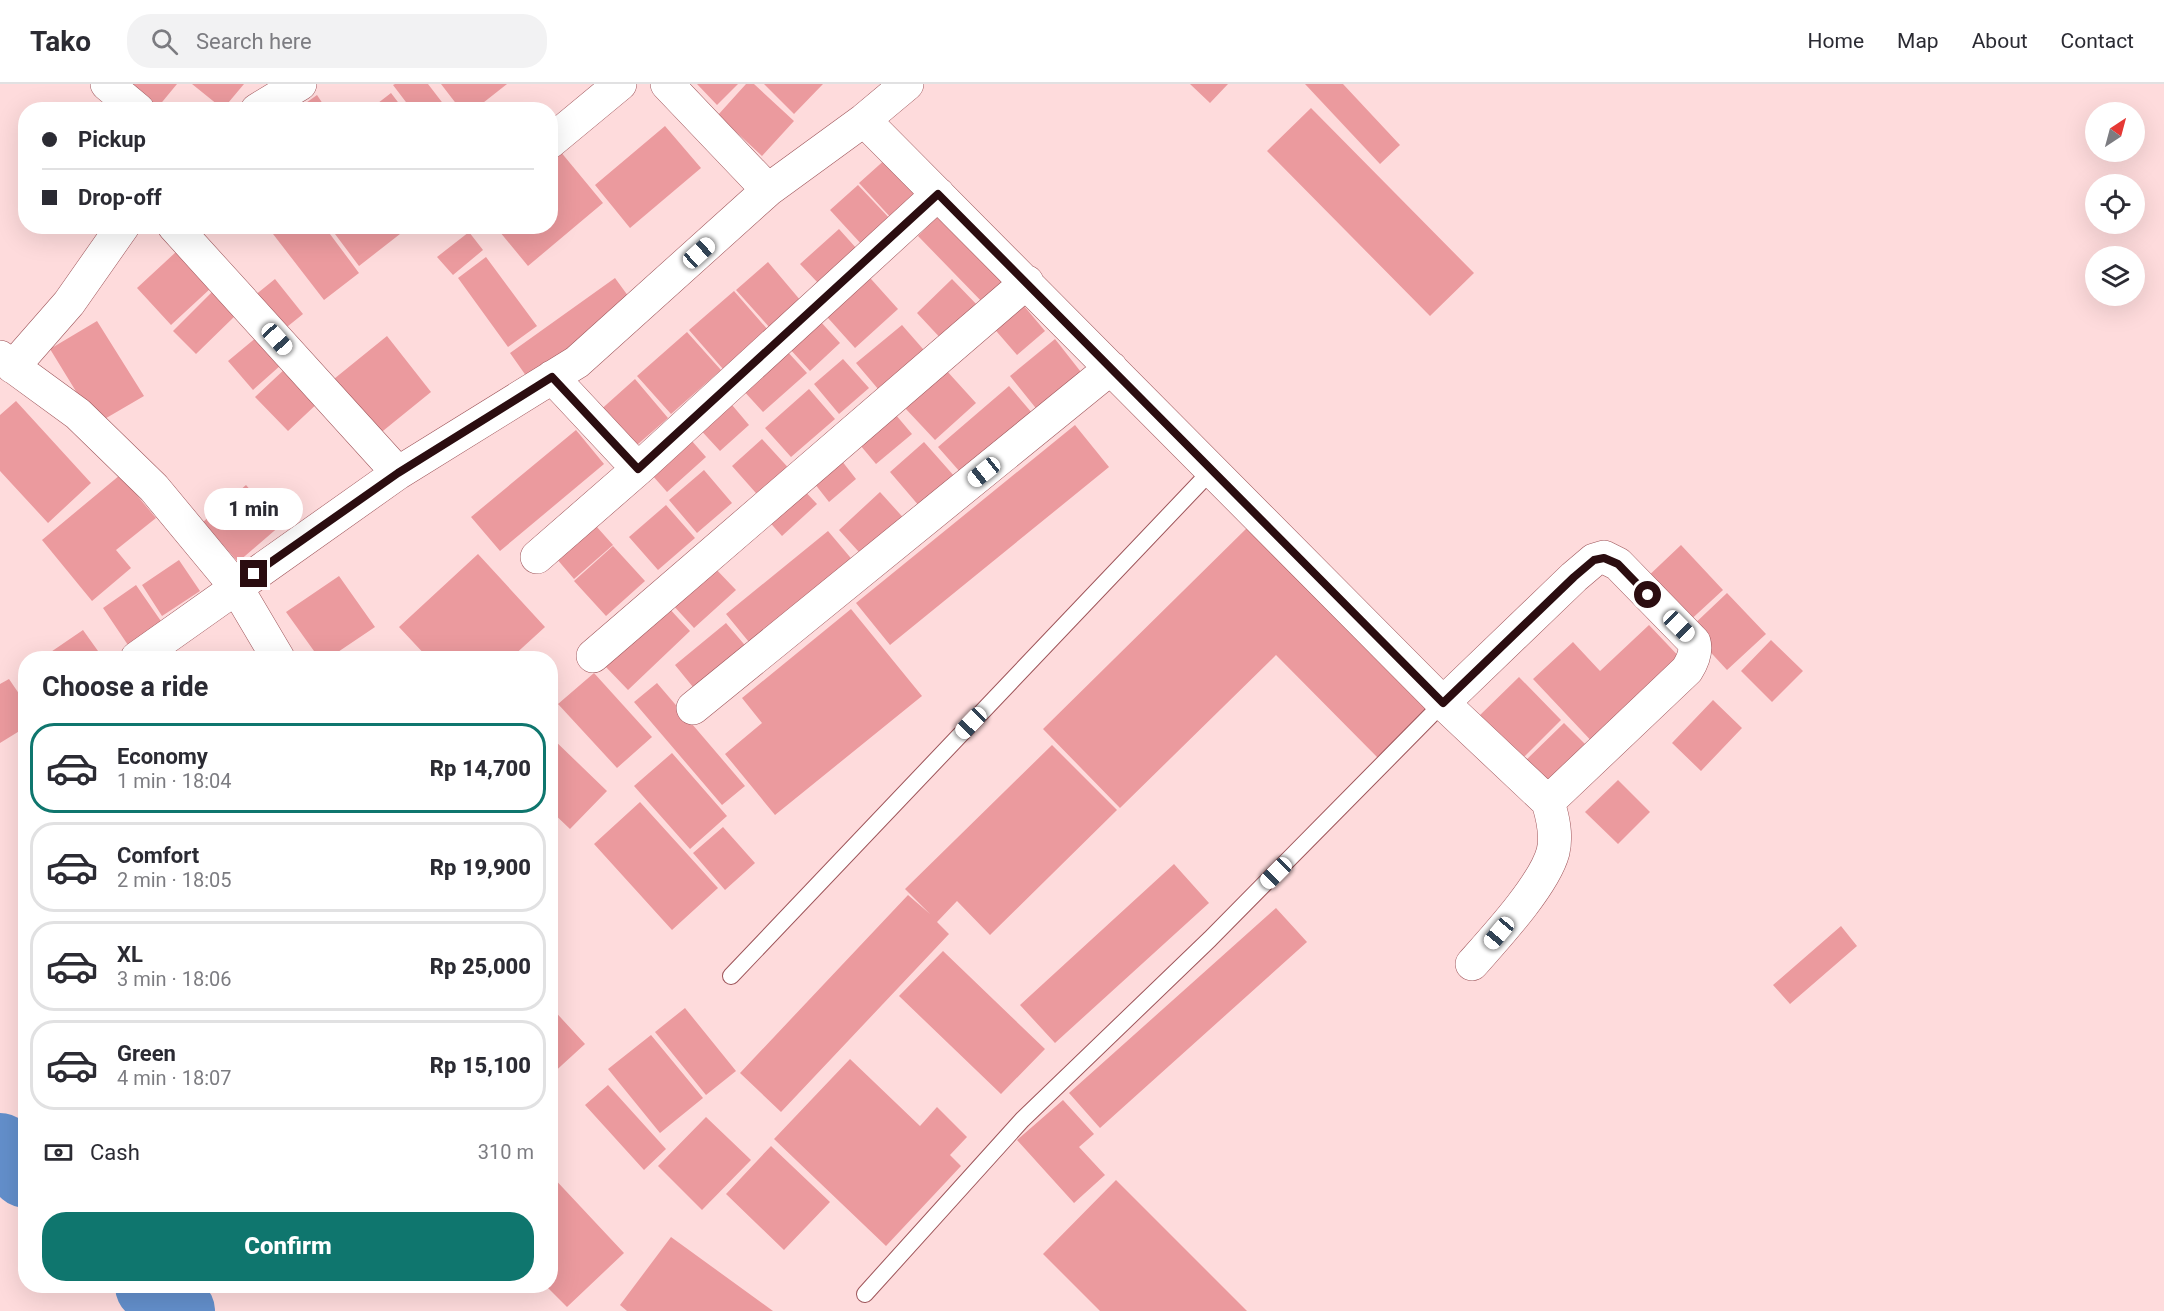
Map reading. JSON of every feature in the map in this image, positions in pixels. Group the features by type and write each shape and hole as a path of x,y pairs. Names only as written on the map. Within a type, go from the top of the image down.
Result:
{"street":[{"path":"107,84 128,102"},
{"path":"270,102 300,84"},
{"path":"558,135 620,84"},
{"path":"667,84 768,190"},
{"path":"147,651 398,473 577,362 768,190 864,120 907,84"},
{"path":"864,120 1443,703 1548,802 1554,818 1554,833 1553,850 1547,868 1512,918 1472,964"},
{"path":"537,557 638,469 938,194"},
{"path":"117,234 69,303 7,362 78,414 154,488 236,587 274,651"},
{"path":"181,234 398,473"},
{"path":"593,656 1027,282"},
{"path":"693,708 1111,369"},
{"path":"552,377 638,469"},
{"path":"1443,703 1594,560 1604,558 1618,564 1694,642 1696,648 1691,664 1548,802"}],"lane":[{"path":"731,976 1212,470"},
{"path":"865,1294 1022,1120 1210,939 1443,703"}],"building":[{"path":"129,84 177,84 162,102 152,102"},
{"path":"192,84 244,84 229,102 214,102"},
{"path":"428,84 442,102 406,102 393,85"},
{"path":"441,84 507,84 484,102 455,102"},
{"path":"697,84 738,84 717,105"},
{"path":"746,84 754,84 794,121 762,156 718,115"},
{"path":"764,84 823,84 794,114"},
{"path":"1190,84 1228,84 1210,103"},
{"path":"1305,84 1343,84 1400,145 1380,164"},
{"path":"391,93 398,102 379,102"},
{"path":"317,95 322,102 307,102"},
{"path":"1311,108 1474,273 1430,316 1267,151"},
{"path":"665,126 701,168 630,228 595,185"},
{"path":"560,151 603,203 528,266 502,234 558,234 558,153"},
{"path":"888,157 922,193 893,220 859,183"},
{"path":"858,185 892,221 864,247 830,210"},
{"path":"941,213 1009,284 986,306 918,236"},
{"path":"839,229 857,249 819,284 800,264"},
{"path":"273,234 330,234 359,273 324,300"},
{"path":"335,234 400,234 359,266"},
{"path":"466,234 471,234 483,250 453,275 437,257"},
{"path":"177,251 211,288 171,325 137,288"},
{"path":"486,257 537,326 508,347 458,278"},
{"path":"768,262 801,301 770,328 736,290"},
{"path":"863,270 898,309 855,348 820,309"},
{"path":"615,278 634,304 529,380 510,353"},
{"path":"275,279 303,314 277,335 249,300"},
{"path":"952,279 981,309 945,343 917,313"},
{"path":"214,290 237,314 196,354 173,331"},
{"path":"734,291 768,330 723,369 689,330"},
{"path":"1019,300 1045,331 1017,355 991,325"},
{"path":"97,321 144,396 96,424 50,349"},
{"path":"820,321 840,343 810,371 789,348"},
{"path":"902,325 930,357 884,396 856,363"},
{"path":"687,332 721,370 671,414 637,376"},
{"path":"387,336 431,392 373,439 329,383"},
{"path":"257,337 281,365 253,390 228,361"},
{"path":"1055,339 1088,381 1043,417 1010,376"},
{"path":"786,350 807,373 763,412 742,389"},
{"path":"843,359 869,388 839,414 814,384"},
{"path":"288,366 321,400 288,431 255,397"},
{"path":"946,370 976,403 935,440 905,408"},
{"path":"635,379 668,418 630,451 597,413"},
{"path":"1009,386 1038,420 968,481 938,447"},
{"path":"809,389 835,419 791,457 765,428"},
{"path":"727,399 749,425 720,451 696,425"},
{"path":"16,401 91,483 48,523 0,471 0,415"},
{"path":"890,408 912,434 876,464 855,439"},
{"path":"1075,425 1109,467 890,645 856,603"},
{"path":"576,430 604,464 500,551 471,517"},
{"path":"684,432 706,457 667,492 645,467"},
{"path":"762,439 794,474 763,501 732,466"},
{"path":"924,442 955,477 920,507 890,472"},
{"path":"838,456 856,479 829,502 811,479"},
{"path":"704,470 732,503 697,533 669,500"},
{"path":"120,475 156,518 116,550 131,568 92,601 42,540"},
{"path":"246,485 281,525 238,562 203,522"},
{"path":"800,486 817,504 782,536 765,517"},
{"path":"880,492 909,524 868,562 839,530"},
{"path":"666,505 695,538 658,570 629,537"},
{"path":"588,517 613,545 574,579 550,551"},
{"path":"1252,523 1433,706 1379,759 1276,655 1120,808 1043,729"},
{"path":"828,531 855,563 753,647 726,614"},
{"path":"1681,545 1723,590 1685,625 1643,581"},
{"path":"613,546 645,581 606,616 574,581"},
{"path":"478,554 545,627 519,651 421,651 399,627"},
{"path":"179,560 200,591 162,616 142,585"},
{"path":"712,565 736,590 694,628 671,603"},
{"path":"339,576 375,627 339,651 314,651 286,612"},
{"path":"136,585 163,624 130,648 103,608"},
{"path":"1727,593 1766,634 1727,670 1689,629"},
{"path":"667,606 690,631 628,690 604,665"},
{"path":"851,609 922,696 775,815 725,754 762,723 742,698"},
{"path":"726,623 749,650 697,692 675,665"},
{"path":"1649,625 1686,664 1598,748 1533,679 1573,642 1600,671"},
{"path":"83,630 98,651 52,651"},
{"path":"1771,640 1803,671 1772,702 1741,671"},
{"path":"594,673 652,737 617,768 558,704"},
{"path":"1519,677 1561,720 1520,761 1477,718"},
{"path":"9,679 18,692 18,732 0,743 0,684"},
{"path":"657,683 745,786 722,805 634,702"},
{"path":"1713,700 1742,728 1701,771 1672,743"},
{"path":"1564,723 1588,747 1546,788 1522,764"},
{"path":"558,744 607,791 570,829 558,818"},
{"path":"1052,745 1117,810 990,935 957,901 937,922 949,934 781,1112 740,1073 908,895 930,914 905,889"},
{"path":"672,753 727,816 690,849 634,786"},
{"path":"1618,780 1650,812 1618,844 1585,812"},
{"path":"640,802 718,888 672,930 594,844"},
{"path":"723,827 755,863 725,890 693,853"},
{"path":"1174,864 1209,903 1055,1043 1020,1005"},
{"path":"1276,908 1307,942 1100,1128 1069,1093"},
{"path":"1841,926 1857,946 1790,1004 1773,985"},
{"path":"943,951 1045,1049 1001,1094 899,996"},
{"path":"685,1008 736,1071 706,1095 655,1032"},
{"path":"558,1015 585,1044 558,1069"},
{"path":"651,1035 703,1098 660,1133 608,1069"},
{"path":"850,1059 920,1126 937,1107 967,1137 950,1155 961,1166 886,1246 774,1139"},
{"path":"608,1085 666,1149 644,1170 585,1105"},
{"path":"1063,1100 1094,1134 1079,1147 1105,1175 1074,1203 1017,1140"},
{"path":"706,1117 751,1160 702,1210 658,1166"},
{"path":"771,1146 830,1202 784,1250 726,1194"},
{"path":"1116,1180 1247,1311 1100,1311 1043,1254"},
{"path":"558,1183 624,1253 567,1307 553,1293 558,1293"},
{"path":"671,1237 773,1311 627,1311 620,1305"}],"waterway":[{"path":"0,1149 18,1165"},
{"path":"159,1293 179,1311"}],"route":[{"path":"254,574 398,473 552,377 638,469 938,194 1443,703 1594,560 1604,558 1618,564 1648,595"}]}
